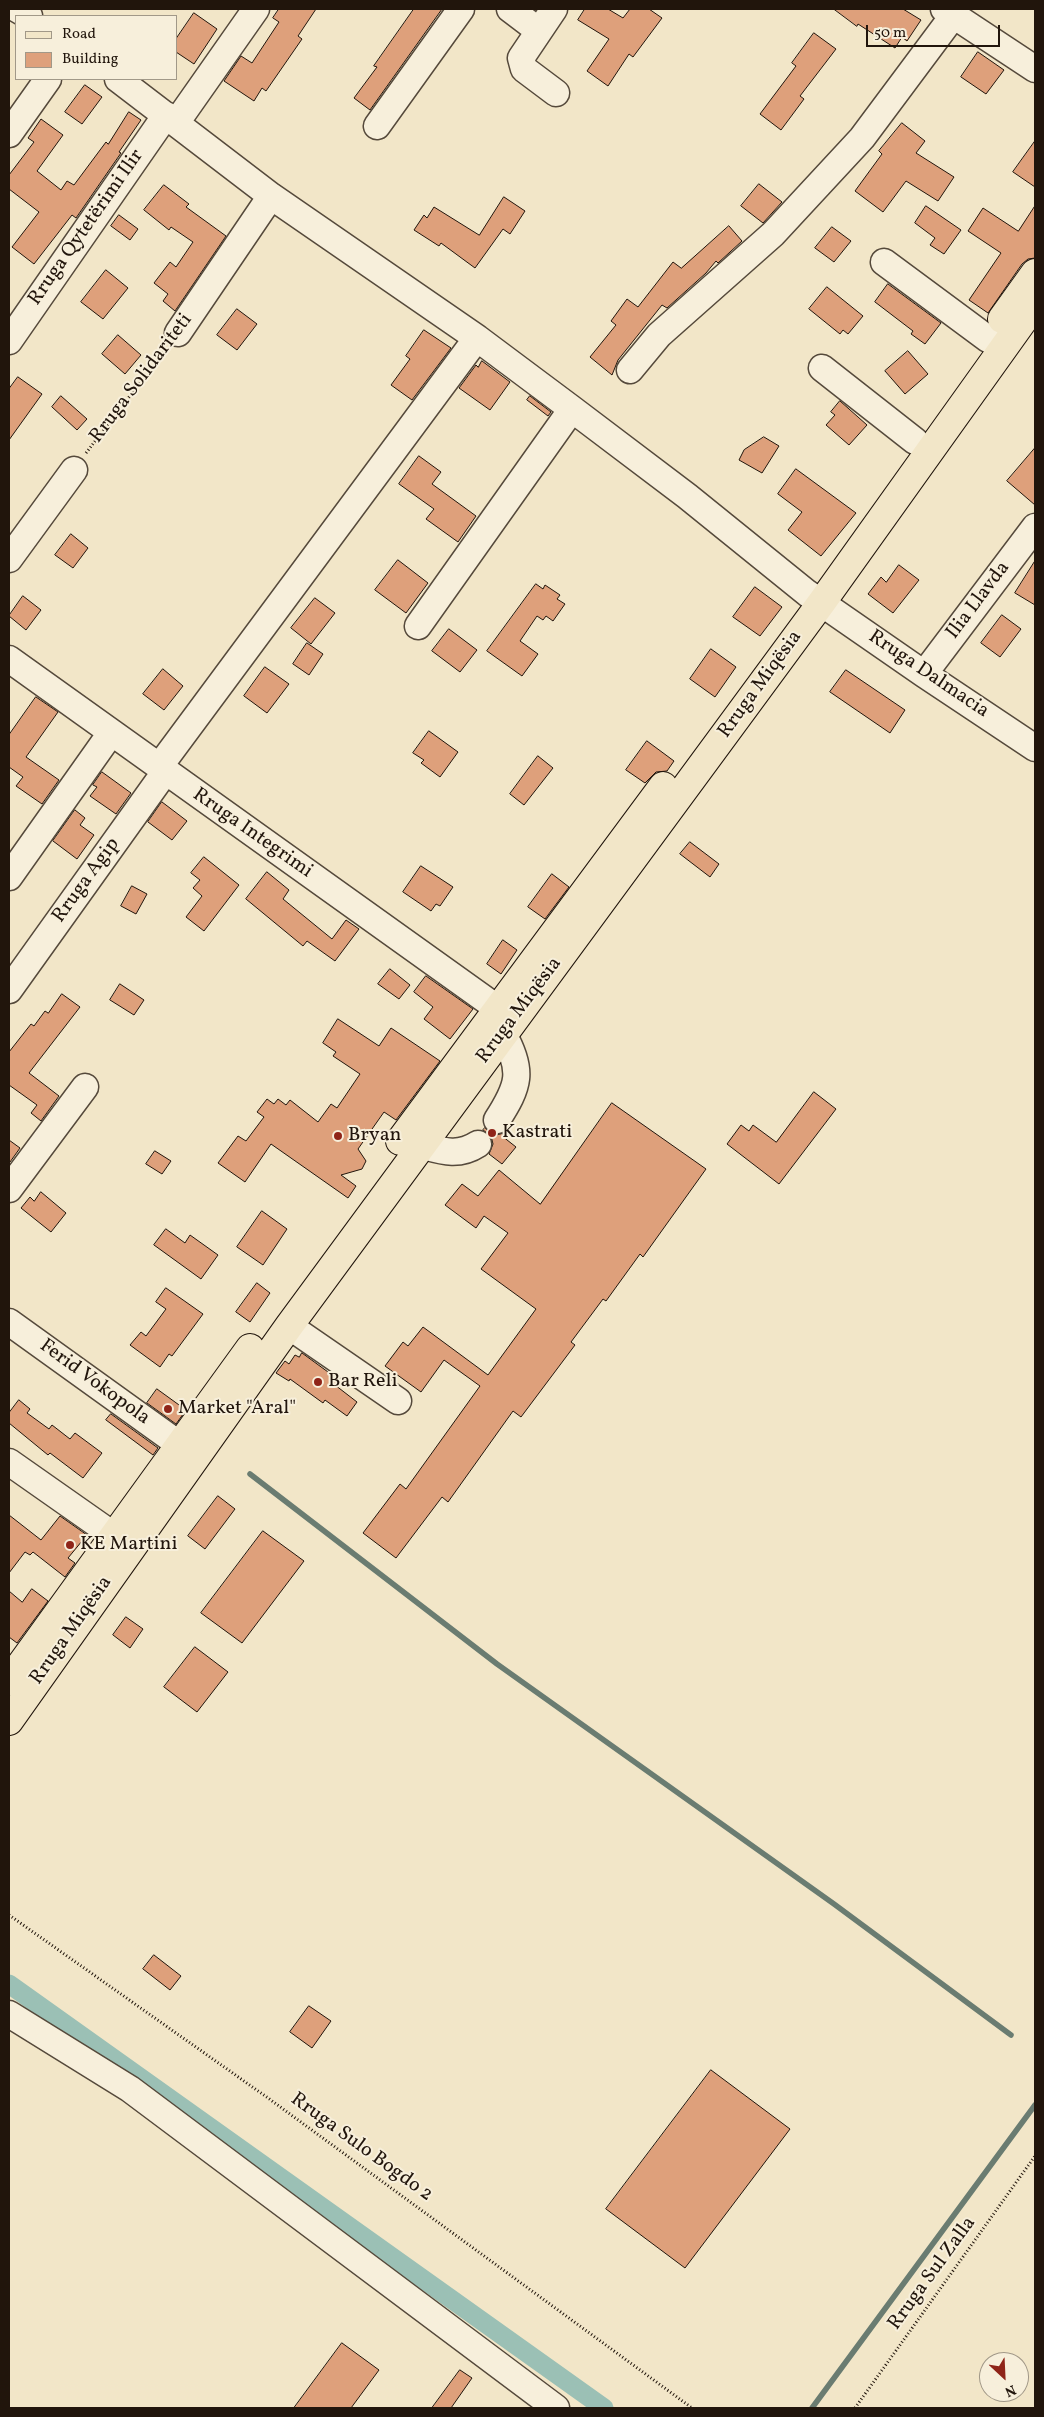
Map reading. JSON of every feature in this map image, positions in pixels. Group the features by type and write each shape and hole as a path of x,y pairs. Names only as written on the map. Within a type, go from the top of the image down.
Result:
{"main road":[{"name":"Rruga Miqësia","path":"9,1721 289,1326 503,1034 814,598 915,441 1035,273"},
{"name":"Rruga Miqësia","path":"12,1670 180,1445 497,1008 814,598 1035,304"}],"street":[{"name":"Rruga Qytetërimi Ilir","path":"9,341 171,119 256,9"},
{"path":"377,126 461,9"},
{"path":"510,9 539,31"},
{"path":"554,9 521,58 524,69 556,93"},
{"path":"630,370 659,336 773,234 862,138 949,12 1035,69"},
{"path":"9,134 47,80"},
{"name":"Rruga Dalmacia","path":"119,80 271,196 477,338 687,496 814,598 1035,748"},
{"name":"Rruga Solidariteti","path":"178,333 271,196"},
{"path":"884,262 988,339"},
{"name":"Rruga Agip","path":"9,990 162,770 477,338"},
{"path":"822,368 915,441"},
{"path":"418,626 572,409"},
{"path":"9,559 74,470"},
{"name":"Ilia Llavda","path":"924,674 1035,527"},
{"name":"Rruga Integrimi","path":"11,665 111,733 497,1008"},
{"path":"9,877 111,733"},
{"path":"497,1120 512,1097 517,1072 516,1061 503,1034"},
{"path":"9,1189 85,1087"},
{"path":"420,1145 454,1153 462,1152 478,1144"},
{"name":"Ferid Vokopola","path":"9,1322 180,1445"},
{"path":"289,1326 398,1401"},
{"path":"9,1462 113,1535"},
{"path":"9,2014 130,2089 556,2408"}],"path":[{"name":"Rruga Solidariteti","path":"74,470 178,333"},
{"name":"Rruga Sulo Bogdo 2","path":"9,1915 268,2098 692,2408"},
{"name":"Rruga Sul Zalla","path":"855,2408 1035,2156"}],"building":[{"path":"279,9 316,9 298,36 302,39 266,91 262,88 254,101 224,81 241,56 252,63 279,22 273,18"},
{"path":"414,9 442,9 370,110 354,98 377,67 374,66"},
{"path":"585,9 608,9 623,18 630,9 649,9 662,18 633,57 629,54 608,86 587,71 609,39 578,20"},
{"path":"834,9 903,9 921,20 907,41 902,37 895,48 858,24 857,26"},
{"path":"194,13 217,29 194,64 178,53 178,36"},
{"path":"814,33 836,49 800,96 804,99 781,130 760,114 796,66 792,63"},
{"path":"978,52 1004,70 986,94 961,77"},
{"path":"85,85 102,97 82,124 65,112"},
{"path":"129,112 141,120 119,152 121,153 76,218 72,215 34,264 12,247 39,212 9,189 9,175 34,142 28,138 41,119 63,135 37,171 61,190 67,181 74,185 106,142 108,144"},
{"path":"902,123 925,141 916,153 954,177 938,201 906,181 883,212 855,191 882,154 879,151"},
{"path":"1035,141 1035,187 1013,172"},
{"path":"759,184 782,202 763,223 741,206"},
{"path":"164,185 189,204 186,207 226,236 175,311 163,301 168,294 154,283 170,262 176,267 193,242 171,227 169,230 144,210"},
{"path":"504,197 525,211 510,234 503,229 475,268 441,243 439,246 414,230 424,215 427,218 434,207 479,235"},
{"path":"926,206 961,230 944,254 930,245 935,238 915,223"},
{"path":"1035,206 1035,258 1028,259 1022,264 988,313 969,300 1001,253 968,231 983,208 1018,231"},
{"path":"119,215 138,229 130,240 111,226"},
{"path":"729,226 742,241 718,263 716,261 706,273 667,308 662,305 618,360 612,375 590,357 616,325 611,321 627,299 638,307 673,262 681,268"},
{"path":"832,227 851,241 834,262 815,248"},
{"path":"106,270 128,288 103,319 81,302"},
{"path":"888,284 941,323 925,344 911,334 913,331 875,302"},
{"path":"827,287 863,316 848,334 843,330 840,334 809,309"},
{"path":"237,309 257,324 237,350 217,335"},
{"path":"424,330 451,348 412,400 391,385 410,359 406,356"},
{"path":"118,335 141,355 125,374 102,354"},
{"path":"908,351 928,374 905,394 885,371"},
{"path":"482,361 510,382 490,410 459,388 476,365 478,367"},
{"path":"18,377 42,394 9,440 9,389"},
{"path":"61,396 87,419 77,430 52,407"},
{"path":"530,396 551,412 548,416 527,400"},
{"path":"840,401 867,425 849,445 826,425 835,415 831,412"},
{"path":"764,437 779,446 762,473 739,460 744,450"},
{"path":"1035,448 1035,505 1007,481"},
{"path":"419,456 441,472 432,484 476,516 458,542 426,519 434,509 399,484"},
{"path":"796,469 856,513 821,556 788,530 802,512 778,494"},
{"path":"71,534 88,548 73,568 55,555"},
{"path":"398,560 428,583 406,613 375,590"},
{"path":"1035,561 1035,605 1015,593"},
{"path":"899,565 919,580 893,613 868,594 881,577 886,582"},
{"path":"536,584 543,589 545,585 560,595 557,599 565,604 553,621 546,616 543,620 537,616 520,641 538,654 522,676 487,651"},
{"path":"755,587 782,607 760,636 733,617"},
{"path":"23,596 41,610 26,630 9,616"},
{"path":"315,598 335,613 311,644 291,628"},
{"path":"1002,615 1021,629 1000,657 981,643"},
{"path":"449,629 477,650 460,672 432,651"},
{"path":"307,643 323,654 309,675 293,664"},
{"path":"711,649 736,667 715,697 690,679"},
{"path":"265,667 289,684 267,713 244,696"},
{"path":"163,669 183,686 164,710 143,694"},
{"path":"846,670 905,710 890,733 830,692"},
{"path":"36,697 58,712 26,757 59,780 42,804 16,786 23,777 9,767 9,735"},
{"path":"429,731 458,752 440,777 421,763 424,760 413,753"},
{"path":"647,741 674,761 667,771 656,772 645,783 626,770"},
{"path":"538,756 553,768 524,805 510,794"},
{"path":"102,772 131,793 116,814 90,796 97,787 93,785"},
{"path":"162,802 187,821 172,840 148,822"},
{"path":"75,810 85,818 80,825 94,835 77,859 53,841"},
{"path":"690,842 719,864 710,877 680,854"},
{"path":"204,857 239,885 204,931 186,917 202,896 193,888 200,880 191,873"},
{"path":"421,866 453,887 440,906 436,904 431,911 403,892"},
{"path":"267,872 289,890 283,899 332,939 346,920 359,929 335,961 307,941 303,946 246,899"},
{"path":"552,874 569,887 545,919 528,907"},
{"path":"132,886 147,894 136,914 121,906"},
{"path":"503,940 517,950 501,974 487,964"},
{"path":"390,969 410,985 399,999 378,984"},
{"path":"426,976 473,1009 450,1039 424,1019 433,1007 414,992"},
{"path":"120,984 144,1000 134,1015 110,1000"},
{"path":"62,994 80,1007 29,1073 59,1096 41,1121 31,1113 37,1105 9,1085 9,1052 31,1024 34,1026 45,1011 48,1013"},
{"path":"338,1019 379,1046 391,1028 440,1061 396,1120 384,1112 358,1149 366,1161 362,1169 341,1175 356,1186 348,1198 271,1144 245,1182 218,1163 238,1136 246,1141 264,1117 257,1112 267,1099 274,1104 278,1099 286,1105 290,1100 318,1122 331,1104 337,1108 360,1074 333,1056 336,1052 323,1043"},
{"path":"814,1092 836,1109 779,1184 727,1144 741,1125 749,1131 753,1125 776,1142"},
{"path":"612,1103 706,1169 643,1257 640,1254 606,1301 603,1299 571,1342 575,1345 521,1417 513,1411 448,1502 442,1497 396,1558 363,1533 400,1484 406,1489 480,1386 444,1360 421,1392 385,1366 403,1342 408,1346 423,1327 488,1375 536,1309 481,1269 508,1233 484,1216 476,1228 445,1205 462,1184 478,1196 499,1170 540,1204"},
{"path":"485,1128 496,1135 504,1133 502,1136 516,1147 502,1164 489,1154 493,1144 491,1136 483,1130"},
{"path":"9,1140 20,1148 10,1162 9,1161"},
{"path":"155,1151 171,1161 162,1174 146,1164"},
{"path":"41,1192 66,1213 51,1232 21,1208 30,1197 34,1201"},
{"path":"262,1211 287,1229 263,1265 237,1247"},
{"path":"166,1229 185,1243 190,1235 218,1255 201,1279 154,1245"},
{"path":"257,1283 270,1293 250,1322 236,1312"},
{"path":"166,1288 203,1314 172,1356 169,1354 160,1367 130,1345 141,1332 146,1336 166,1309 156,1302"},
{"path":"302,1353 339,1380 335,1385 357,1402 347,1416 325,1400 323,1403 290,1379 289,1381 276,1373 285,1361 289,1364 295,1355 299,1357"},
{"name":"Market \"Aral\"","path":"157,1389 186,1410 176,1424 147,1403"},
{"path":"19,1400 30,1409 27,1413 49,1429 52,1425 70,1439 75,1433 102,1453 83,1478 50,1453 48,1455 9,1423 9,1413"},
{"path":"111,1414 158,1448 153,1455 106,1420"},
{"path":"218,1496 235,1509 205,1549 188,1536"},
{"path":"9,1515 41,1540 60,1516 87,1535 68,1558 75,1563 65,1577 33,1552 30,1555 25,1552 9,1573"},
{"path":"263,1531 304,1561 242,1643 201,1613"},
{"path":"32,1589 48,1601 17,1643 9,1637 9,1591 22,1602"},
{"path":"126,1617 143,1629 130,1648 113,1635"},
{"path":"195,1647 228,1672 197,1712 164,1687"},
{"path":"154,1955 181,1976 170,1990 143,1969"},
{"path":"309,2006 331,2021 312,2048 290,2032"},
{"path":"711,2070 790,2129 685,2268 606,2209"},
{"path":"342,2343 379,2370 351,2408 294,2408"},
{"path":"460,2370 472,2378 451,2408 432,2408"}],"waterway":[{"path":"250,1474 497,1664 834,1904 1011,2035"},
{"path":"9,1984 604,2408"},
{"path":"812,2408 1035,2105"}],"place":[{"name":"Kastrati","path":"492,1133"},
{"name":"Bryan","path":"338,1136"},
{"name":"Bar Reli","path":"318,1382"},
{"name":"Market \"Aral\"","path":"168,1409"},
{"name":"KE Martini","path":"70,1545"}]}
